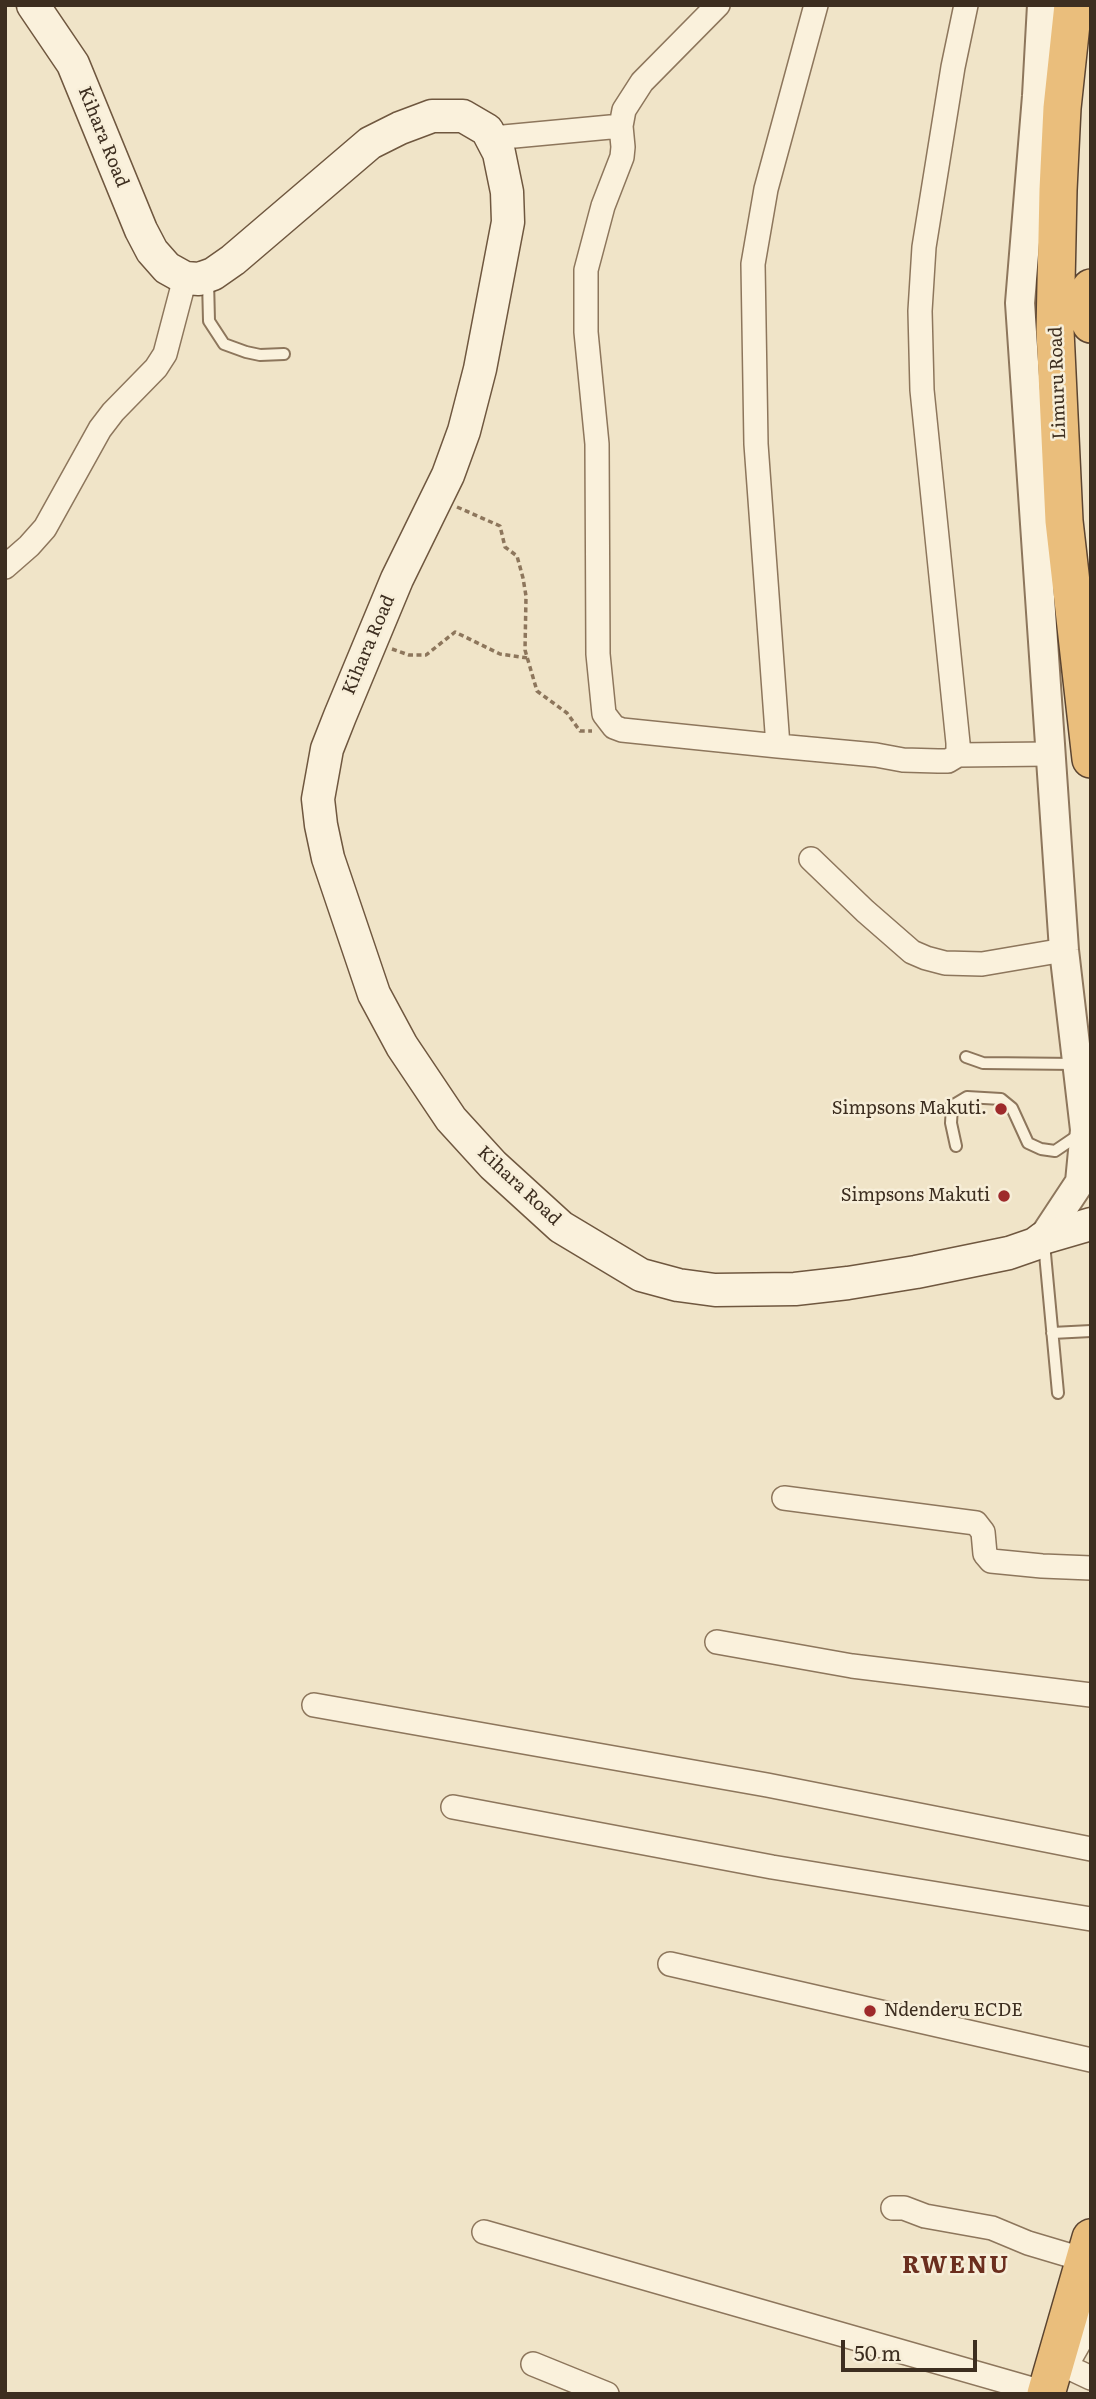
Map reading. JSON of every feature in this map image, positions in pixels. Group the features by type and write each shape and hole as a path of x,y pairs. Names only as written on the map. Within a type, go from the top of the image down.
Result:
{"highway":[{"name":"Limuru Road","path":"1073,5 1062,108 1055,331 1064,521 1091,759"},
{"name":"Limuru Road","path":"1091,288 1091,324"},
{"path":"1054,2379 1088,2249"}],"main road":[{"name":"Kihara Road","path":"33,5 73,64 152,251 167,268 197,277"},
{"path":"197,277 233,260 370,144 400,128 432,116 463,116 486,130 493,138"},
{"name":"Kihara Road","path":"493,138 507,191 508,222 481,369 464,431 448,475 397,579 327,749 318,799 321,825 342,904 374,994 402,1046 451,1119 493,1165 561,1227 641,1275 678,1285 715,1290 795,1289 916,1272 1009,1253 1035,1244 1043,1238 1091,1224"}],"street":[{"path":"718,5 642,82 624,110 621,126 622,157 603,206 586,270 585,297 597,457 598,654 604,714 608,722 622,730 876,755 903,760 948,761 958,755 1050,754"},
{"path":"778,746 757,444 753,264 765,189 816,5"},
{"path":"958,755 922,390 920,311 924,247 953,67 967,5"},
{"path":"1042,5 1020,303 1064,950 1084,1084 1086,1130 1080,1182 1043,1238"},
{"path":"493,138 621,126"},
{"path":"5,566 45,528 100,429 156,368 165,354 197,277"},
{"path":"811,859 912,952 926,958 982,964 1064,950"},
{"path":"784,1498 976,1523 983,1532 985,1555 990,1561 1091,1568"},
{"path":"717,1642 852,1666 1091,1695"},
{"path":"314,1705 767,1785 1091,1849"},
{"path":"453,1807 772,1867 1091,1919"},
{"path":"670,1964 1091,2060"},
{"path":"893,2208 904,2208 925,2216 992,2228 1028,2243 1088,2249"},
{"path":"484,2232 1054,2379 1091,2378"},
{"path":"1054,2379 1091,2322"},
{"path":"533,2364 607,2394"}],"lane":[{"path":"197,277 209,321 225,344 260,355 284,354"},
{"path":"966,1058 1084,1084"},
{"path":"956,1146 951,1123 952,1106 967,1097 1001,1099 1012,1108 1028,1143 1041,1149 1055,1151 1086,1130"},
{"path":"1043,1238 1058,1393"},
{"path":"1052,1333 1091,1331"}],"path":[{"path":"437,498 500,526 505,547 517,556 526,596 525,650 537,691 567,713 580,731 622,730"},
{"path":"370,643 408,655 426,655 455,632 500,654 528,658"}],"place":[{"name":"Simpsons Makuti.","path":"1001,1109"},
{"name":"Simpsons Makuti","path":"1004,1196"},
{"name":"Ndenderu ECDE","path":"870,2011"}],"district":[{"name":"RWENU","path":"956,2266"}]}
